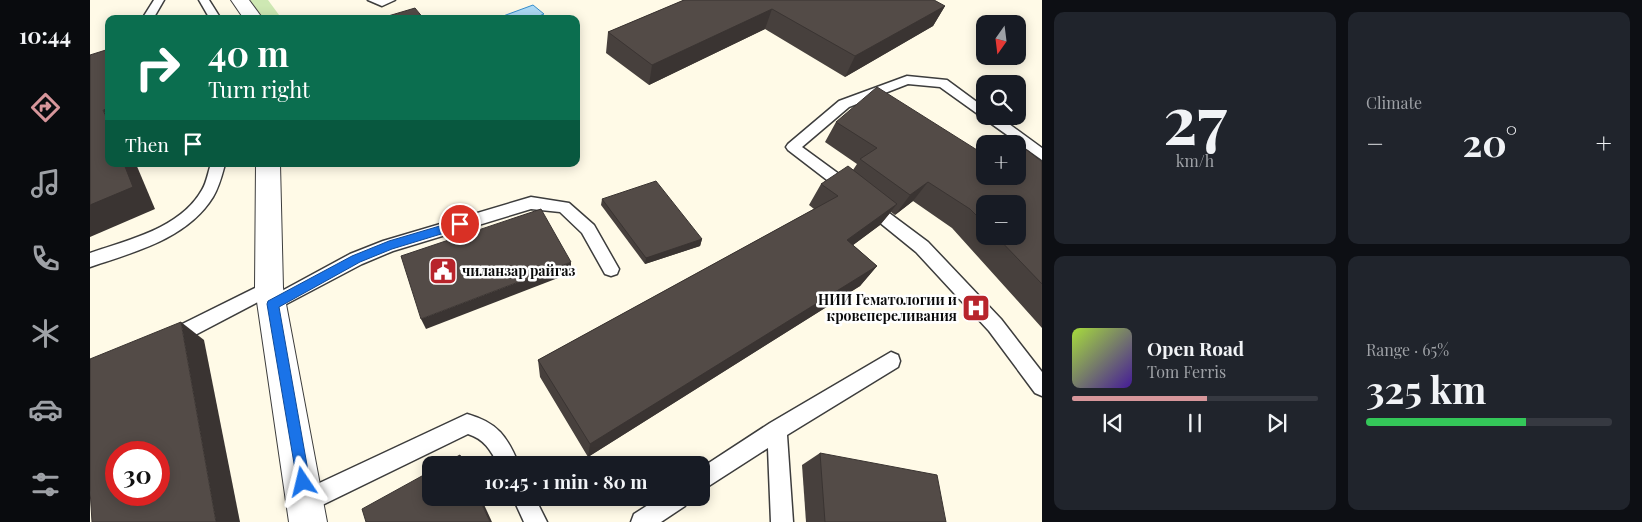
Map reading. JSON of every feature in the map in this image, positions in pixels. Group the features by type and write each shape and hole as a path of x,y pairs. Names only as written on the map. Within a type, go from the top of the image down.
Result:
{"street":[{"path":"240,0 251,15"},
{"path":"268,167 271,296 307,512"}],"lane":[{"path":"150,15 159,0"},
{"path":"204,0 213,15"},
{"path":"373,0 382,3 390,0"},
{"path":"976,107 943,83 907,80 844,104 793,146 922,247 995,325 1042,387"},
{"path":"1001,125 1042,155"},
{"path":"90,260 163,233 195,210 208,193 217,167"},
{"path":"158,345 389,246 531,203 564,207 588,229 611,270"},
{"path":"710,475 777,430 892,361"},
{"path":"307,512 467,424 483,428 495,437 504,456"},
{"path":"777,430 782,522"},
{"path":"528,506 536,522"},
{"path":"642,522 666,506"}],"green space":[{"path":"250,0 268,0 279,15 261,15"}],"water":[{"path":"533,5 544,14 542,15 506,15"}],"building":[{"path":"684,0 934,0 945,6 855,56 772,9 652,65 608,32"},
{"path":"415,8 421,15 391,15"},
{"path":"105,50 105,109 103,110 105,115 105,167 125,167 133,187 90,205 90,55"},
{"path":"877,87 976,149 976,185 1026,185 1027,150 1042,162 1042,284 1005,245 1026,245 1026,195 976,195 976,215 970,209 928,182 910,195 860,159 877,148 836,122"},
{"path":"848,166 897,204 847,240 877,266 590,444 538,360 838,196 821,184"},
{"path":"656,181 702,239 646,258 602,199"},
{"path":"541,209 571,262 421,319 401,256"},
{"path":"181,322 216,522 92,522 90,490 90,359"},
{"path":"820,453 937,475 946,522 825,522"},
{"path":"422,476 422,506 483,506 490,522 366,522 362,509"}],"place":[{"name":"чиланзар райгаз","path":"443,271"},
{"name":"НИИ Гематологии и кровепереливания","path":"976,308"}],"route":[{"path":"303,482 273,304 356,259 389,246 460,224"}]}
